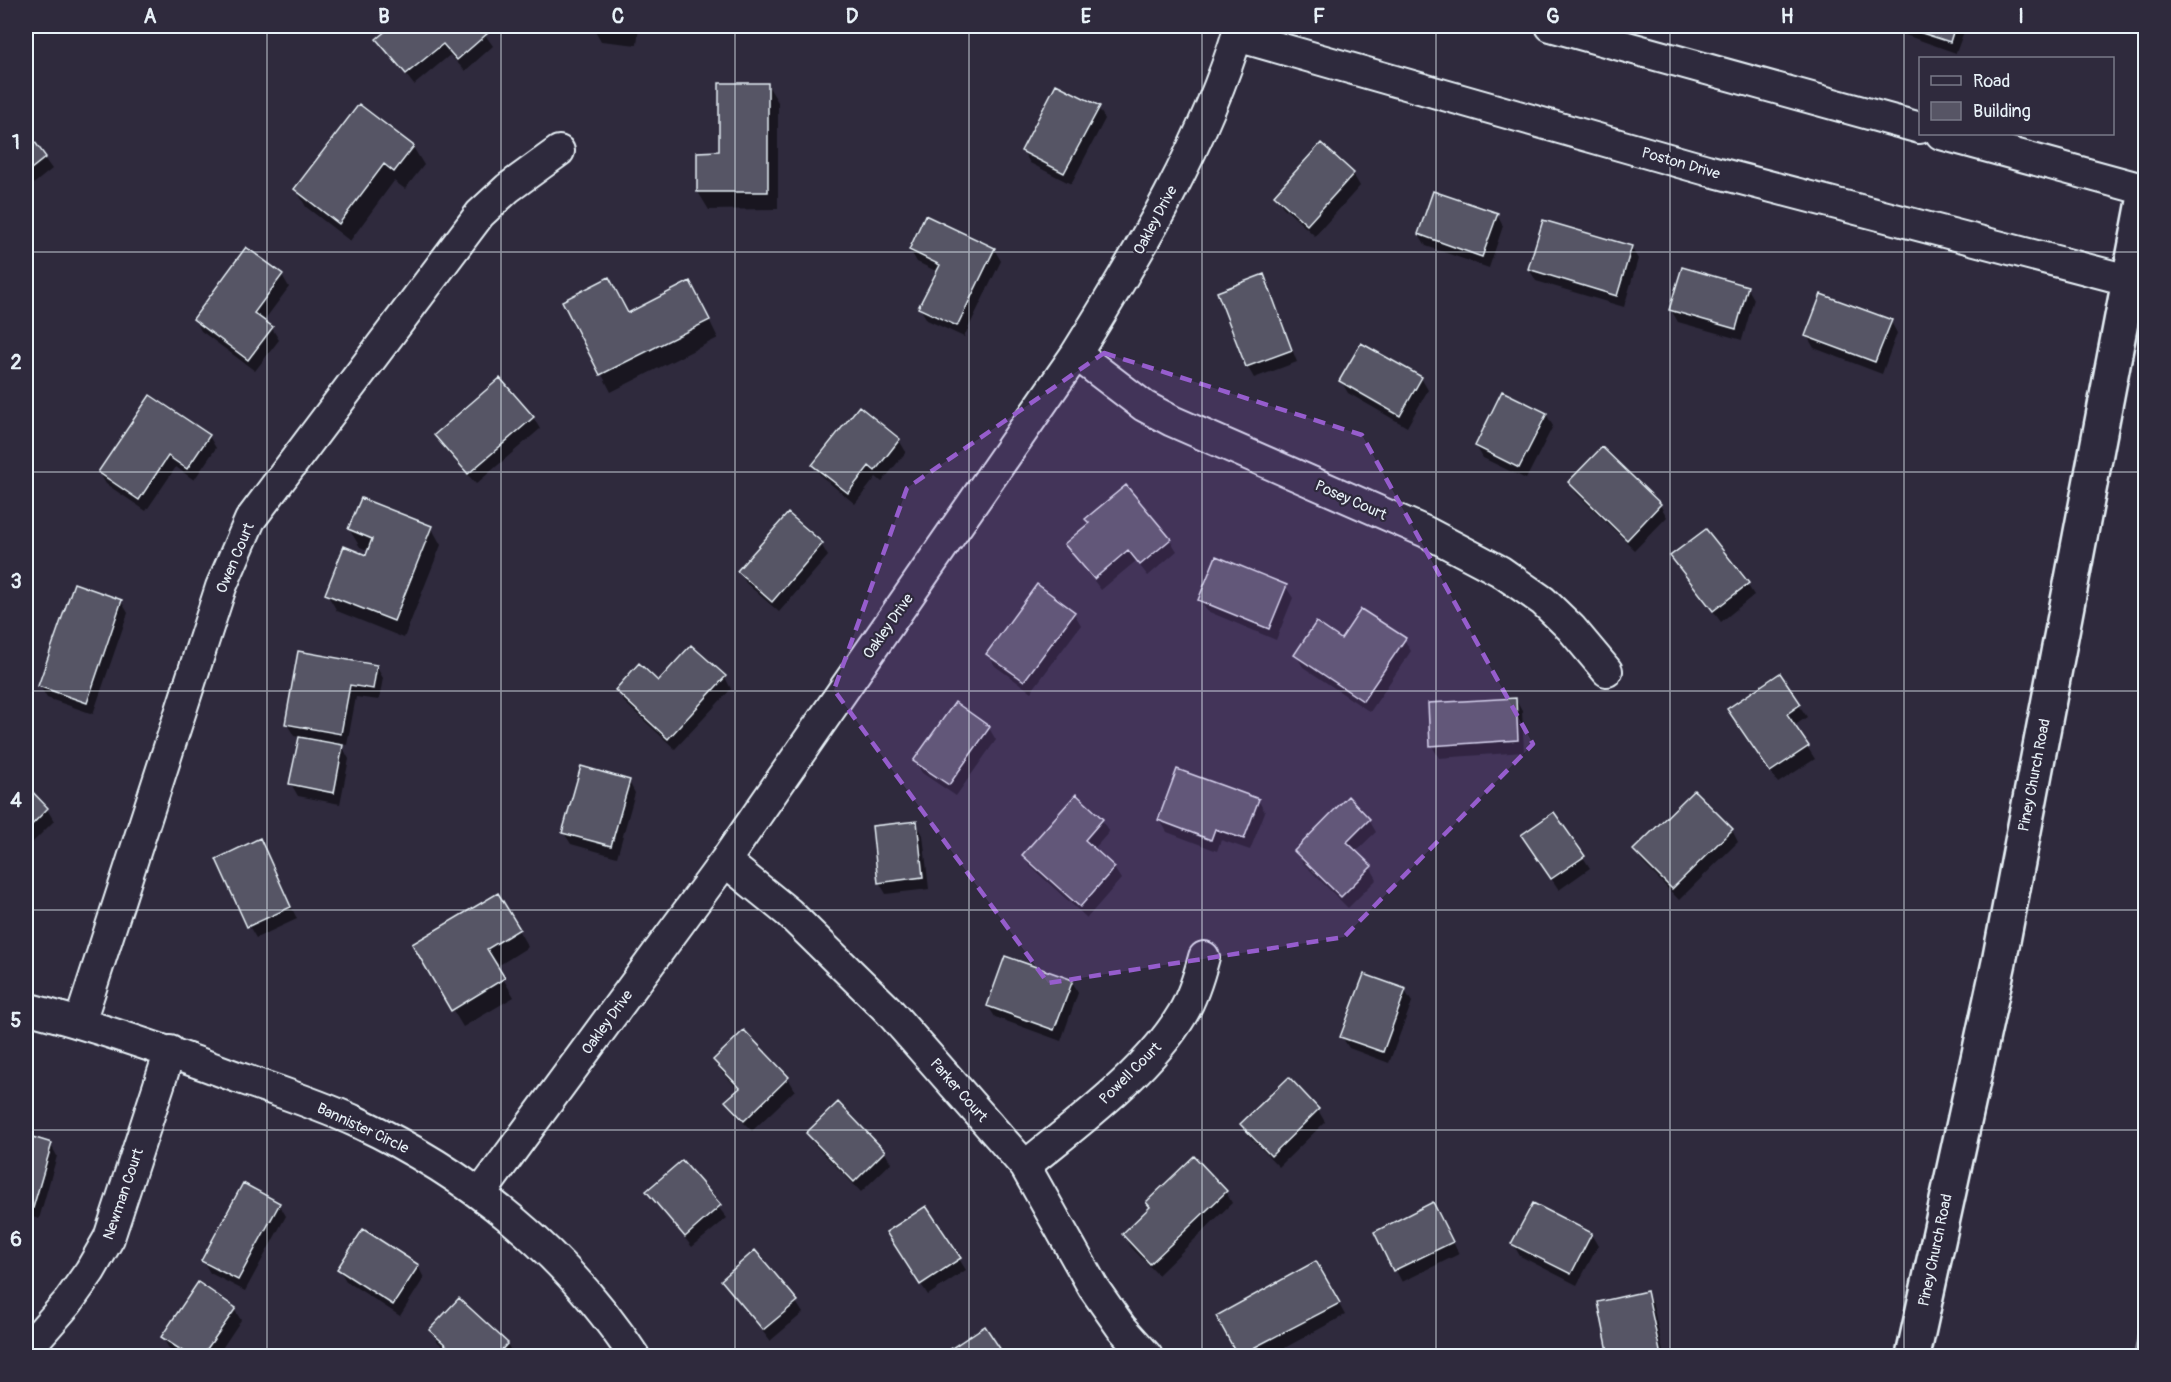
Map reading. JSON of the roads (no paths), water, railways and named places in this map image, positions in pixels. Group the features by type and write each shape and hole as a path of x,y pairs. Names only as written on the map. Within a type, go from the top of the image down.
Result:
{"street":[{"path":"1551,26 1919,128"},
{"name":"Poston Drive","path":"1239,31 1707,170 2128,280"},
{"name":"Oakley Drive","path":"481,1193 725,861 1076,354 1129,268 1177,178 1239,31"},
{"path":"1945,135 2145,191"},
{"name":"Owen Court","path":"80,1022 221,587 250,520 480,214 508,188 559,151"},
{"name":"Piney Church Road","path":"1912,1356 1999,962 2145,191"},
{"name":"Posey Court","path":"1076,354 1144,406 1172,421 1426,532 1500,571 1550,608 1571,628 1607,671"},
{"name":"Parker Court","path":"725,861 789,913 888,1010 1025,1166 1093,1287 1121,1327 1147,1356"},
{"name":"Powell Court","path":"1025,1166 1101,1103 1165,1038 1183,1014 1196,987 1204,957"},
{"name":"Bannister Circle","path":"26,1008 80,1022 170,1052 356,1122 427,1159 481,1193 537,1239 613,1324 634,1356"},
{"name":"Newman Court","path":"26,1350 68,1302 109,1238 170,1052"}]}
